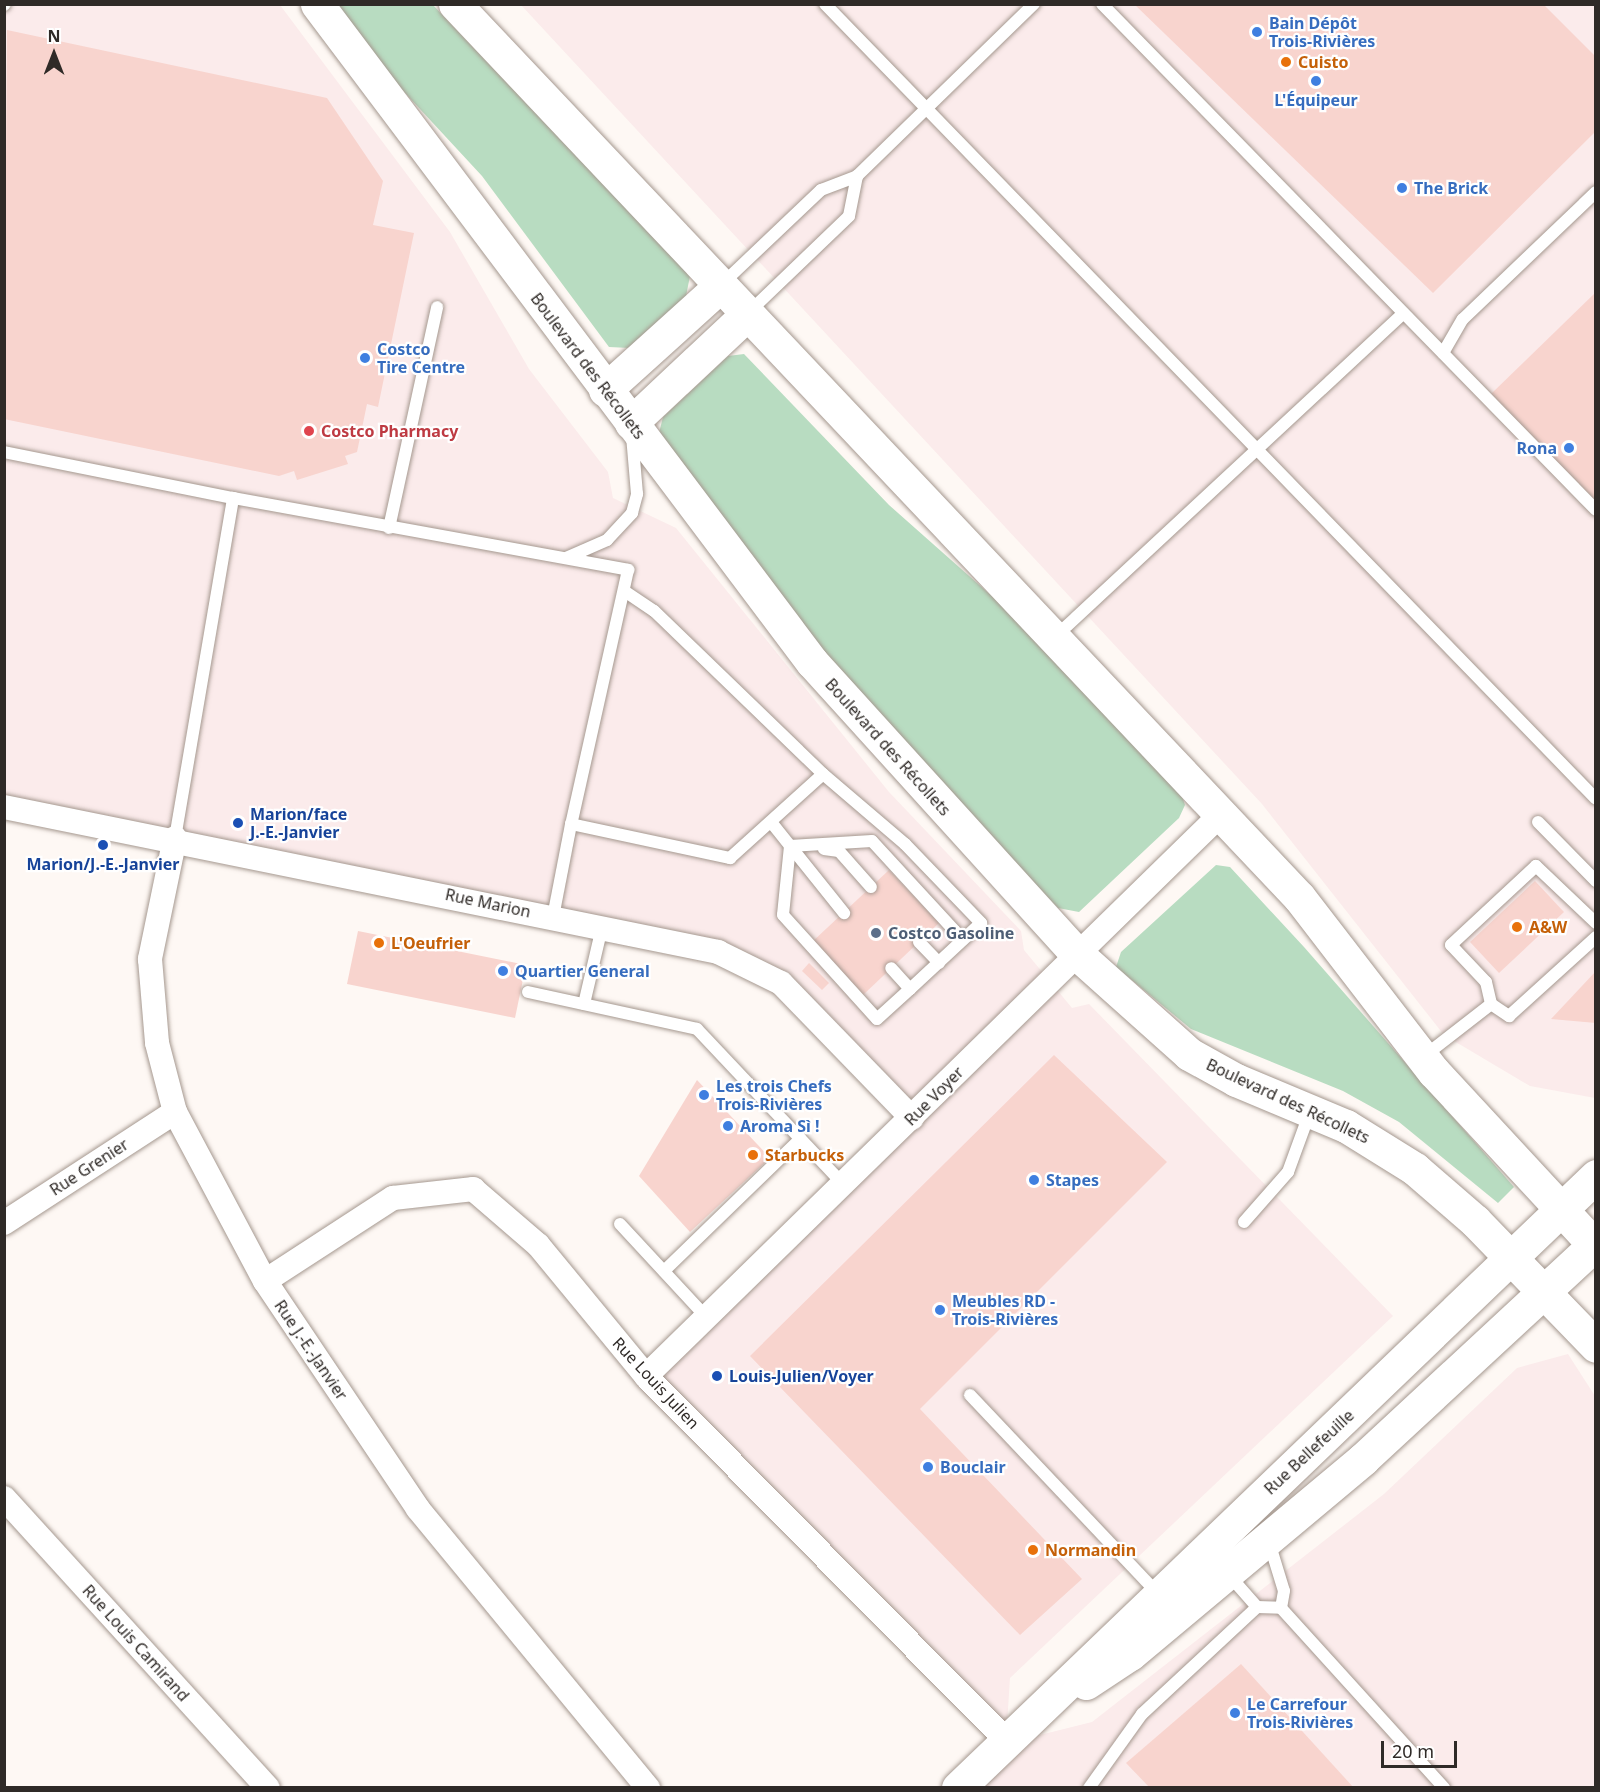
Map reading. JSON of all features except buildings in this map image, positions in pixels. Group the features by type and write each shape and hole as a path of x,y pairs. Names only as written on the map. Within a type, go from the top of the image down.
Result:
{"main road":[{"name":"Boulevard des Récollets","path":"317,4 605,390 834,689 1076,952 1189,1054 1311,1110 1405,1161 1512,1258 1596,1346"},
{"path":"455,4 1055,637 1327,929 1423,1057 1560,1211 1595,1245"},
{"path":"605,390 720,286"},
{"path":"631,423 747,314"},
{"name":"Rue Bellefeuille","path":"1167,1604 1205,1545 1512,1258 1596,1176"},
{"name":"Rue Bellefeuille","path":"958,1788 1017,1730 1167,1604 1227,1572 1363,1459 1542,1288 1595,1245"}],"street":[{"name":"Rue Marion","path":"4,807 175,838 718,952 782,983 912,1118"},
{"name":"Rue Voyer","path":"646,1376 912,1118 1076,952 1221,814"},
{"name":"Rue J.-E.-Janvier","path":"175,838 150,959 157,1043 175,1113 265,1281 417,1509 648,1788"},
{"name":"Rue Grenier","path":"4,1223 175,1113"},
{"name":"Rue Louis Julien","path":"265,1281 393,1198 473,1189 538,1245 646,1376 1017,1730"},
{"name":"Rue Louis Camirand","path":"4,1498 268,1788"}],"lane":[{"path":"825,4 1596,799"},
{"path":"720,286 820,190 857,176 1034,4"},
{"path":"1102,4 1596,510"},
{"path":"747,314 849,216 857,176"},
{"path":"1443,353 1463,319 1596,192"},
{"path":"389,528 437,307"},
{"path":"1055,637 1255,445 1403,313"},
{"path":"565,558 611,537 632,513 637,494 631,423"},
{"path":"4,452 389,528 628,570 571,824 553,917"},
{"path":"175,838 233,498"},
{"path":"624,591 654,611 823,774 905,844 981,923 878,1019 783,915 790,846"},
{"path":"571,824 730,858 823,774"},
{"path":"771,822 844,913"},
{"path":"1538,822 1596,881"},
{"path":"790,846 872,840 963,940"},
{"path":"790,846 839,851 871,887"},
{"path":"1596,923 1545,870 1530,868 1453,938 1455,950 1486,982 1491,1004 1509,1016 1596,937"},
{"path":"584,1004 602,927"},
{"path":"919,942 939,963"},
{"path":"891,969 910,989"},
{"path":"528,993 697,1029 844,1185"},
{"path":"1423,1057 1491,1004"},
{"path":"1244,1222 1288,1172 1311,1110"},
{"path":"664,1271 800,1139"},
{"path":"620,1224 707,1317"},
{"path":"970,1395 1167,1604"},
{"path":"1269,1539 1284,1591 1281,1608"},
{"path":"1205,1545 1257,1607"},
{"path":"1089,1788 1142,1714 1257,1607 1281,1608 1444,1788"}],"shaded area":[{"path":"5,5 280,5 450,232 529,369 608,472 613,498 676,528 889,792 1021,931 1024,950 1072,1008 1089,1004 1393,1316 1010,1678 1006,1740 646,1376 912,1119 782,983 699,947 5,815"},
{"path":"521,5 1595,5 1595,1098 1530,1086 1444,1035 1262,804"},
{"path":"1568,1354 1595,1396 1595,1787 962,1788 1008,1743 1092,1722 1384,1494 1517,1368"}],"green space":[{"path":"337,5 433,5 690,276 686,296 630,348 609,347 482,176 394,81"},
{"path":"744,354 889,505 1003,606 1182,796 1185,805 1179,818 1079,912 1058,908 930,773 810,635 659,433 663,417 728,356"},
{"path":"1216,865 1230,867 1304,947 1514,1187 1498,1203 1399,1122 1343,1091 1191,1029 1116,967 1121,952"}],"place":[{"name":"Bain Dépôt Trois-Rivières","path":"1257,32"},
{"name":"Cuisto","path":"1286,62"},
{"name":"L'Équipeur","path":"1316,81"},
{"name":"The Brick","path":"1402,188"},
{"name":"Costco Tire Centre","path":"365,358"},
{"name":"Costco Pharmacy","path":"309,431"},
{"name":"Rona","path":"1569,448"},
{"name":"Marion/face J.-E.-Janvier","path":"238,823"},
{"name":"Marion/J.-E.-Janvier","path":"103,845"},
{"name":"A&W","path":"1517,927"},
{"name":"Costco Gasoline","path":"876,933"},
{"name":"L'Oeufrier","path":"379,943"},
{"name":"Quartier General","path":"503,971"},
{"name":"Les trois Chefs Trois-Rivières","path":"704,1095"},
{"name":"Aroma Sì !","path":"728,1126"},
{"name":"Starbucks","path":"753,1155"},
{"name":"Stapes","path":"1034,1180"},
{"name":"Meubles RD - Trois-Rivières","path":"940,1310"},
{"name":"Louis-Julien/Voyer","path":"717,1376"},
{"name":"Bouclair","path":"928,1467"},
{"name":"Normandin","path":"1033,1550"},
{"name":"Le Carrefour Trois-Rivières","path":"1235,1713"}]}
